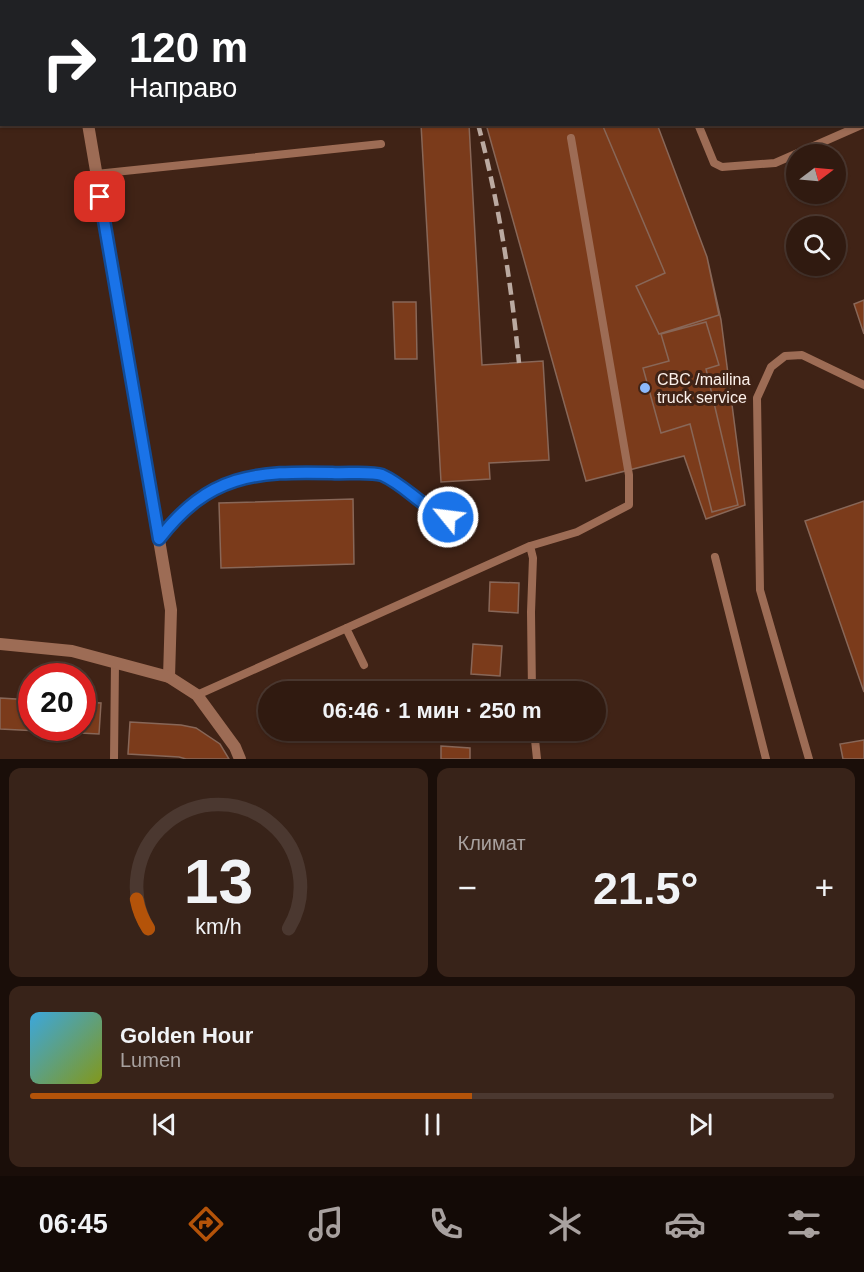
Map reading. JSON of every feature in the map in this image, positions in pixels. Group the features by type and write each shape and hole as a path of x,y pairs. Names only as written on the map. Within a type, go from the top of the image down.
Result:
{"street":[{"path":"88,126 171,610 169,677"},
{"path":"0,644 72,651 169,677 197,695 235,747 240,759"}],"lane":[{"path":"699,126 714,163 722,167 776,163 859,126"},
{"path":"197,695 530,546 577,532 629,505 629,475 571,138"},
{"path":"96,174 381,144"},
{"path":"809,759 760,590 757,398 771,367 785,356 802,355 864,386"},
{"path":"159,539 177,515 198,498 233,480 278,472 381,474 425,505 448,517"},
{"path":"530,546 533,558 532,681"},
{"path":"715,557 766,759"},
{"path":"346,628 364,665"},
{"path":"114,759 115,662"},
{"path":"535,741 537,759"}],"building":[{"path":"421,126 469,126 482,365 543,361 549,460 489,463 490,479 441,482"},
{"name":"CBC /mailina truck service","path":"487,126 658,126 707,257 721,320 745,505 706,519 684,456 586,481"},
{"path":"603,126 658,126 707,257 719,315 659,334 636,286 665,273"},
{"path":"864,300 864,334 854,304"},
{"path":"393,302 416,302 417,359 395,359"},
{"path":"706,322 719,365 706,369 738,505 712,512 690,424 661,433 643,368 669,361 661,334"},
{"path":"353,499 354,564 221,568 219,503"},
{"path":"864,501 864,692 805,521"},
{"path":"490,582 519,583 518,613 489,611"},
{"path":"473,644 502,646 500,676 471,674"},
{"path":"0,698 18,699 18,730 0,729"},
{"path":"96,703 101,703 99,734 96,734"},
{"path":"130,722 196,728 220,744 229,759 186,759 128,754"},
{"path":"864,740 864,759 843,759 840,744"},
{"path":"441,746 470,748 470,759 441,759"}],"railway":[{"path":"478,126 503,243 519,363"}],"place":[{"name":"CBC /mailina truck service","path":"645,388"}],"route":[{"path":"100,197 159,539 177,515 198,498 233,480 278,472 381,474 425,505 448,517"}]}
